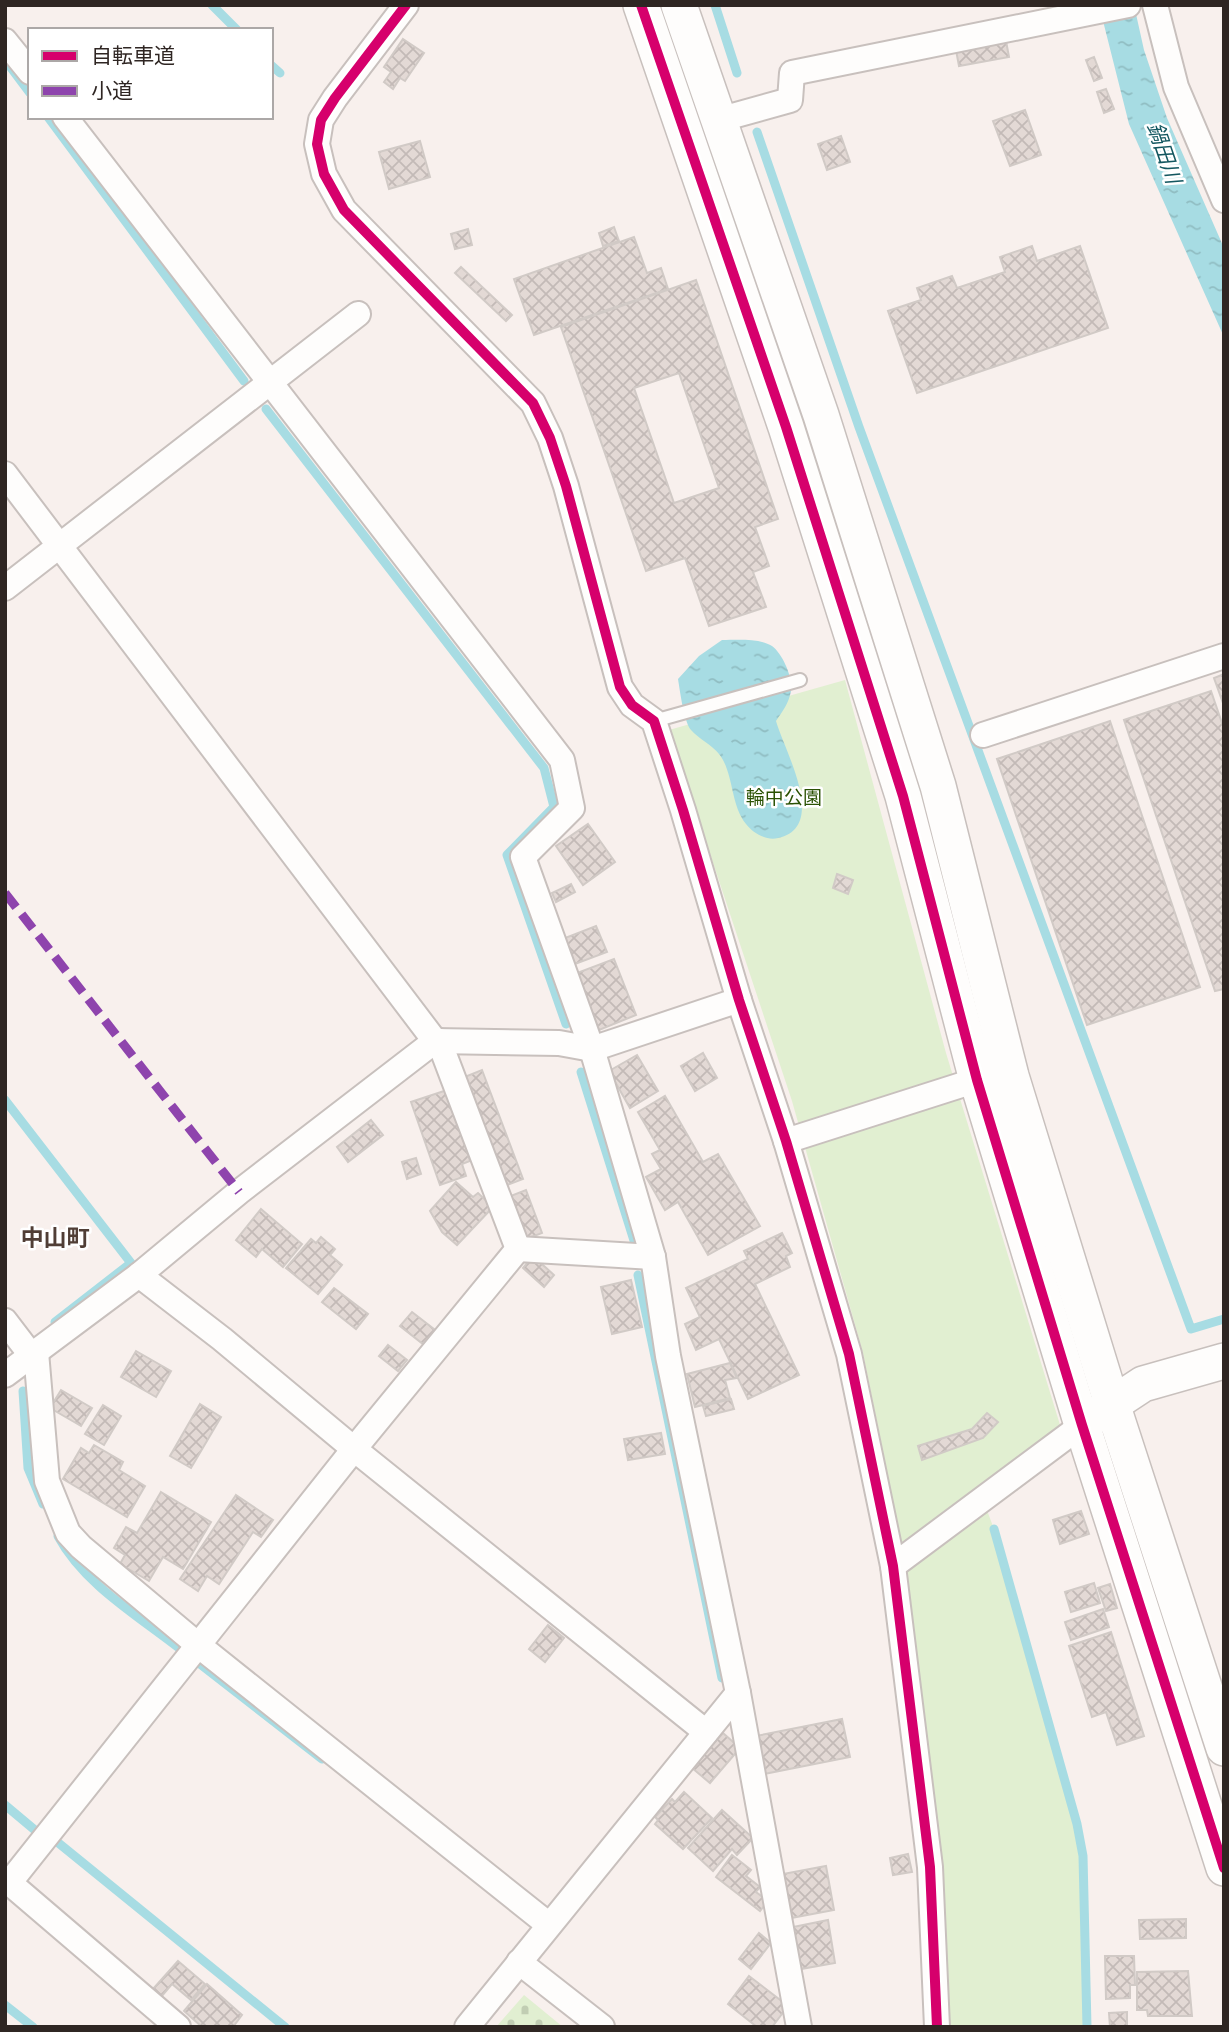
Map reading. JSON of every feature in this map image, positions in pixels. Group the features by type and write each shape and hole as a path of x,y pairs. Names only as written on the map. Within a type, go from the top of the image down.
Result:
{"street":[{"path":"406,5 321,120 317,144 324,174 344,210 533,402 550,438 566,486 620,687 632,705 664,719 683,810 739,1000 786,1140 849,1354 893,1566 930,1867 937,2027"},
{"path":"641,5 786,427 903,796 977,1080 1082,1425 1224,1868"},
{"path":"679,5 821,415 938,786 1011,1076 1112,1404 1224,1748"},
{"path":"719,120 790,100 792,73 1128,5"},
{"path":"1155,5 1176,87 1224,200"},
{"path":"5,41 28,70"},
{"path":"67,119 562,760 572,808 523,857 593,1049 653,1257 668,1356 738,1693 799,2027"},
{"path":"5,587 358,314"},
{"path":"5,474 437,1041 518,1249"},
{"path":"983,736 1224,656"},
{"path":"5,1375 139,1275 239,1192 437,1041 559,1043 593,1049 739,1000"},
{"path":"786,1140 977,1080"},
{"path":"518,1249 653,1257"},
{"path":"178,2027 7,1880 518,1249"},
{"path":"139,1275 222,1339 354,1449 706,1732"},
{"path":"5,1321 34,1354 47,1482 68,1533 81,1547 198,1645 549,1925"},
{"path":"893,1566 1006,1480 1143,1384 1224,1361"},
{"path":"467,2027 738,1693"},
{"path":"519,1962 602,2027"}],"lane":[{"path":"664,719 800,680"}],"green space":[{"name":"輪中公園","path":"845,680 946,1053 1068,1451 985,1505 1077,1824 1083,1856 1087,2027 948,2027 939,1866 907,1570 863,1353 792,1101 669,730"},
{"path":"524,1995 563,2027 496,2027"}],"water":[{"name":"鍋田川","path":"1099,5 1134,5 1144,50 1167,118 1224,248 1224,337 1129,124"},
{"path":"722,640 767,643 780,655 789,673 790,695 776,721 794,768 802,804 800,819 793,831 778,838 760,835 746,824 737,807 724,762 716,751 691,730 684,714 678,679 699,656"}],"building":[{"path":"403,39 424,53 405,81 400,78 393,89 384,82 391,72 384,67"},
{"path":"1006,41 1009,57 959,66 956,50"},
{"path":"1094,57 1102,78 1094,81 1086,60"},
{"path":"1106,89 1114,109 1104,113 1097,92"},
{"path":"1025,110 1041,155 1010,166 993,121"},
{"path":"841,136 850,162 827,170 818,144"},
{"path":"420,141 430,177 389,189 379,152"},
{"path":"614,227 619,241 603,246 599,233"},
{"path":"468,229 472,245 455,249 451,234"},
{"path":"634,237 647,273 661,268 668,289 534,335 514,279"},
{"path":"1032,246 1037,261 1080,246 1108,328 917,393 888,311 921,300 917,288 952,276 957,288 1005,272 1000,257"},
{"path":"461,267 512,315 506,321 455,273"},
{"path":"696,280 778,519 755,527 769,566 753,572 766,607 709,626 685,558 646,571 561,327","holes":["679,373 719,488 674,503 634,388"]},
{"path":"1224,674 1224,706 1214,678"},
{"path":"1211,691 1224,729 1224,989 1215,991 1124,720"},
{"path":"1110,721 1200,987 1087,1025 997,759"},
{"path":"588,824 615,862 583,885 556,846"},
{"path":"837,874 853,880 848,894 833,888"},
{"path":"571,884 575,892 556,902 552,893"},
{"path":"596,926 607,952 575,964 565,938"},
{"path":"614,959 636,1015 599,1030 577,973"},
{"path":"703,1053 717,1078 695,1091 681,1066"},
{"path":"637,1055 658,1091 630,1108 609,1071"},
{"path":"482,1070 523,1179 502,1187 462,1078"},
{"path":"447,1090 470,1161 462,1164 466,1176 440,1185 411,1102"},
{"path":"665,1096 703,1162 718,1154 760,1226 708,1255 678,1202 665,1210 646,1177 661,1169 652,1154 660,1150 638,1112"},
{"path":"371,1120 383,1135 348,1162 337,1147"},
{"path":"416,1158 421,1174 407,1179 402,1162"},
{"path":"456,1182 473,1197 478,1193 493,1207 457,1245 442,1232 430,1211"},
{"path":"526,1190 542,1233 524,1240 508,1197"},
{"path":"261,1209 302,1244 283,1267 262,1249 256,1257 236,1240"},
{"path":"782,1233 792,1253 786,1256 790,1267 755,1284 799,1375 748,1399 719,1339 696,1350 685,1324 700,1317 686,1288 748,1259 744,1251"},
{"path":"321,1237 335,1249 330,1255 342,1265 318,1294 286,1268 311,1239 316,1243"},
{"path":"533,1256 554,1275 544,1287 523,1268"},
{"path":"631,1280 642,1327 612,1334 601,1287"},
{"path":"334,1288 368,1314 356,1329 322,1302"},
{"path":"412,1312 439,1333 428,1348 400,1326"},
{"path":"388,1345 407,1360 398,1371 379,1356"},
{"path":"136,1351 171,1371 156,1397 121,1377"},
{"path":"730,1363 737,1378 725,1380 730,1398 695,1407 687,1374"},
{"path":"61,1390 92,1408 81,1426 50,1408"},
{"path":"731,1399 734,1409 706,1416 703,1406"},
{"path":"200,1404 221,1417 191,1468 170,1456"},
{"path":"103,1405 121,1416 104,1445 85,1434"},
{"path":"987,1413 998,1422 983,1438 922,1460 918,1446 972,1429"},
{"path":"661,1433 665,1454 628,1460 624,1439"},
{"path":"94,1445 123,1462 119,1470 145,1486 127,1517 63,1479 81,1448 89,1453"},
{"path":"161,1492 211,1522 183,1569 163,1557 149,1581 120,1564 125,1555 114,1548 126,1527 137,1533"},
{"path":"236,1495 273,1520 261,1537 253,1532 219,1584 207,1576 198,1591 180,1579"},
{"path":"1081,1511 1089,1534 1060,1544 1053,1520"},
{"path":"1094,1583 1100,1603 1071,1612 1065,1592"},
{"path":"1110,1584 1117,1608 1106,1611 1098,1588"},
{"path":"1103,1609 1109,1627 1071,1640 1065,1622"},
{"path":"548,1625 564,1638 545,1662 529,1649"},
{"path":"1111,1632 1144,1736 1117,1745 1106,1712 1092,1717 1069,1646"},
{"path":"842,1719 850,1757 764,1774 756,1736"},
{"path":"723,1733 740,1748 710,1783 692,1768"},
{"path":"684,1792 712,1818 683,1849 655,1824 658,1820 655,1817 672,1799 675,1802"},
{"path":"722,1810 753,1838 737,1855 732,1849 713,1871 688,1848"},
{"path":"908,1854 912,1872 893,1875 890,1858"},
{"path":"732,1855 751,1870 746,1876 760,1887 756,1892 768,1901 760,1911 716,1877"},
{"path":"826,1866 834,1910 791,1918 783,1874"},
{"path":"1186,1919 1186,1938 1140,1939 1139,1920"},
{"path":"828,1920 835,1963 801,1969 793,1927"},
{"path":"759,1933 771,1943 751,1969 739,1959"},
{"path":"1105,1956 1134,1956 1135,1985 1130,1985 1130,1998 1106,1999"},
{"path":"178,1961 205,1984 191,2000 172,1984 161,1997 153,1989"},
{"path":"1188,1971 1192,2016 1148,2016 1147,2010 1137,2010 1137,1972"},
{"path":"749,1976 788,2006 772,2027 757,2027 728,2004"},
{"path":"207,1984 242,2015 233,2027 202,2027 184,2011"},
{"path":"1127,2012 1127,2027 1110,2027 1109,2013"}],"waterway":[{"path":"212,5 235,28"},
{"path":"715,5 737,73"},
{"path":"6,61 28,90"},
{"path":"273,67 280,73"},
{"path":"49,119 244,381"},
{"path":"757,132 859,427 1191,1329 1224,1319"},
{"path":"266,409 544,768 554,807 507,855 566,1024"},
{"path":"581,1072 636,1247"},
{"path":"5,1100 131,1263 55,1322"},
{"path":"638,1275 722,1678"},
{"path":"23,1391 28,1468 43,1504"},
{"path":"994,1529 1077,1824 1083,1856 1087,2027"},
{"path":"58,1536 69,1553 97,1584 179,1648"},
{"path":"200,1664 322,1759"},
{"path":"5,1805 36,1831"},
{"path":"56,1841 285,2027"},
{"path":"5,2005 33,2027"}],"marked path":[{"path":"5,893 239,1192"}],"cycle path":[{"path":"406,5 321,120 317,144 324,174 344,210 533,403 550,438 566,486 620,687 632,705 654,721 739,1000 786,1141 849,1354 893,1566 930,1867 937,2027"},
{"path":"641,5 786,427 903,796 977,1080 1082,1425 1224,1868"}],"district":[{"name":"中山町","path":"55,1238"}]}
